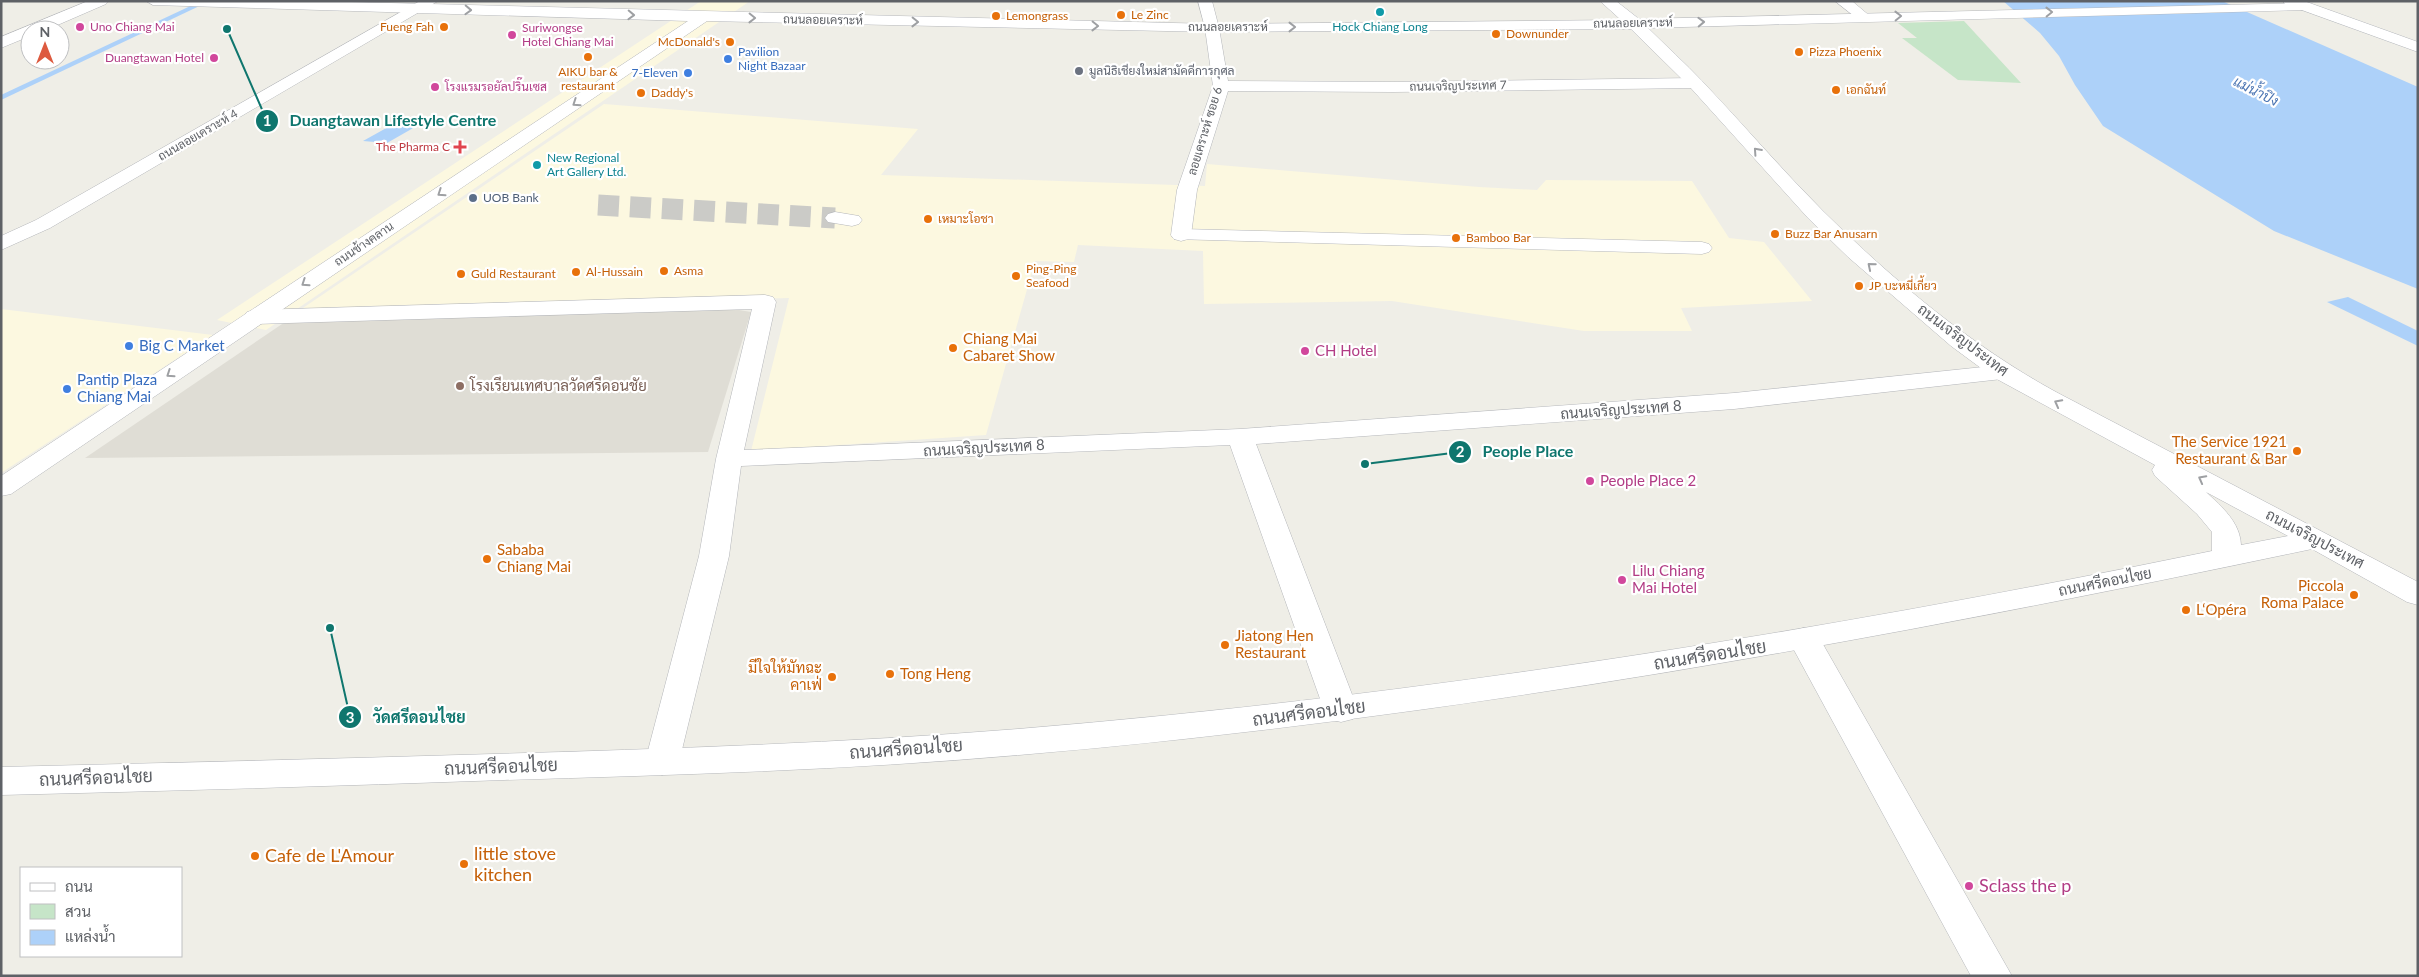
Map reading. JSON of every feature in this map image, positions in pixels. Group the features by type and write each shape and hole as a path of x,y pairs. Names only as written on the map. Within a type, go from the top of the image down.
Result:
{"street":[{"path":"57,20 101,1"},
{"name":"ถนนลอยเคราะห์","path":"153,1 425,5 704,17 1212,28 1635,24 2291,5"},
{"name":"ถนนช้างคลาน","path":"1,488 727,1"},
{"name":"ลอยเคราะห์ ซอย 6","path":"1205,1 1212,28 1221,86 1187,190 1180,235 1702,248"},
{"name":"ถนนเจริญประเทศ","path":"1608,1 1635,24 1695,83 1816,214 1855,253 1959,341 2002,372 2418,595"},
{"path":"1842,1 1864,17"},
{"name":"ถนนลอยเคราะห์ 4","path":"1,244 43,224 425,5"},
{"path":"2291,5 2418,47"},
{"path":"1,43 20,35"},
{"name":"ถนนเจริญประเทศ 7","path":"1221,86 1393,87 1695,83"},
{"path":"255,317 765,302 729,459 714,556 662,762"},
{"name":"ถนนเจริญประเทศ 8","path":"729,459 1240,437 1734,401 2002,372"},
{"path":"1240,437 1340,710"},
{"path":"2140,446 2207,508 2226,531 2227,558"},
{"name":"ถนนศรีดอนไชย","path":"1,781 722,761 1016,742 1340,710 1604,673 1804,639 2227,558 2316,539"},
{"path":"1804,639 1992,976"}],"shaded area":[{"path":"701,1 750,1 266,330 217,320"},
{"path":"604,104 918,129 881,175 1205,186 1207,164 1479,187 1537,190 1546,180 1692,181 1729,238 1764,242 1812,301 1681,308 1692,331 1584,331 1392,301 1204,304 1203,251 1078,245 1074,262 1035,261 986,435 751,451 789,298 297,312"},
{"name":"โรงเรียนเทศบาลวัดศรีดอนชัย","path":"721,307 751,312 708,452 85,458 288,320"},
{"name":"Pantip Plaza Chiang Mai","path":"1,309 213,335 1,473"}],"green space":[{"path":"1964,21 2021,83 1958,80 1902,38 1917,38 1898,23"}],"water":[{"name":"แม่น้ำปิง","path":"2003,1 2222,1 2418,87 2418,289 2274,231 2103,126 2075,85 2059,56 2040,33"},
{"path":"399,121 422,123 387,143 363,141"},
{"path":"2348,297 2418,331 2418,346 2327,302"}],"waterway":[{"path":"1,98 207,1"}],"tunnel":[{"path":"598,205 835,218"}],"place":[{"name":"Hock Chiang Long","path":"1380,12"},
{"name":"Le Zinc","path":"1121,15"},
{"name":"Lemongrass","path":"996,16"},
{"name":"Uno Chiang Mai","path":"80,27"},
{"name":"Fueng Fah","path":"444,27"},
{"name":"Duangtawan Lifestyle Centre","path":"227,29"},
{"name":"Downunder","path":"1496,34"},
{"name":"Suriwongse Hotel Chiang Mai","path":"512,35"},
{"name":"McDonald's","path":"730,42"},
{"name":"Pizza Phoenix","path":"1799,52"},
{"name":"AIKU bar & restaurant","path":"588,57"},
{"name":"Duangtawan Hotel","path":"214,58"},
{"name":"Pavilion Night Bazaar","path":"728,59"},
{"name":"มูลนิธิเชียงใหม่สามัคคีการกุศล","path":"1079,71"},
{"name":"7-Eleven","path":"688,73"},
{"name":"โรงแรมรอยัลปริ๊นเซส","path":"435,87"},
{"name":"เอกฉันท์","path":"1836,90"},
{"name":"Daddy's","path":"641,93"},
{"name":"The Pharma C","path":"460,147"},
{"name":"New Regional Art Gallery Ltd.","path":"537,165"},
{"name":"UOB Bank","path":"473,198"},
{"name":"เหมาะโอชา","path":"928,219"},
{"name":"Buzz Bar Anusarn","path":"1775,234"},
{"name":"Bamboo Bar","path":"1456,238"},
{"name":"Asma","path":"664,271"},
{"name":"Al-Hussain","path":"576,272"},
{"name":"Guld Restaurant","path":"461,274"},
{"name":"Ping-Ping Seafood","path":"1016,276"},
{"name":"JP บะหมี่เกี้ยว","path":"1859,286"},
{"name":"Big C Market","path":"129,346"},
{"name":"Chiang Mai Cabaret Show","path":"953,348"},
{"name":"CH Hotel","path":"1305,351"},
{"name":"โรงเรียนเทศบาลวัดศรีดอนชัย","path":"460,386"},
{"name":"Pantip Plaza Chiang Mai","path":"67,389"},
{"name":"The Service 1921 Restaurant & Bar","path":"2297,451"},
{"name":"People Place","path":"1365,464"},
{"name":"People Place 2","path":"1590,481"},
{"name":"Sababa Chiang Mai","path":"487,559"},
{"name":"Lilu Chiang Mai Hotel","path":"1622,580"},
{"name":"Piccola Roma Palace","path":"2354,595"},
{"name":"L‘Opéra","path":"2186,610"},
{"name":"วัดศรีดอนไชย","path":"330,628"},
{"name":"Jiatong Hen Restaurant","path":"1225,645"},
{"name":"Tong Heng","path":"890,674"},
{"name":"มีใจให้มัทฉะ คาเฟ่","path":"832,677"},
{"name":"Cafe de L'Amour","path":"255,856"},
{"name":"little stove kitchen","path":"464,864"},
{"name":"Sclass the p","path":"1969,886"}]}
